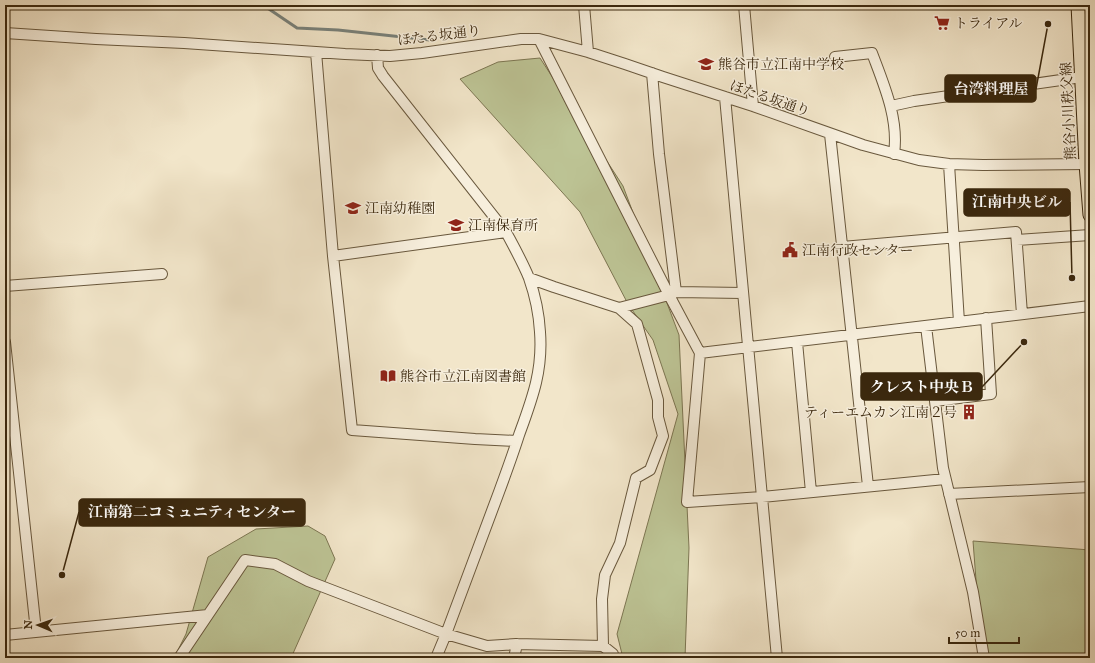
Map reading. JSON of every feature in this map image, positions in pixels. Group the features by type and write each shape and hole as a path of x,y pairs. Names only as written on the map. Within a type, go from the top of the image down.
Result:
{"main road":[{"name":"熊谷小川秩父線","path":"1078,5 1085,37 1086,164 1090,216"}],"street":[{"path":"584,5 588,52"},
{"path":"744,5 753,106"},
{"name":"ほたる坂通り","path":"5,33 390,56 521,39 539,39 588,52 753,106 863,146 919,160 949,164 983,165 1086,164"},
{"path":"539,39 672,293 700,353 687,502 762,497 945,479"},
{"path":"316,52 333,256 352,430 517,441"},
{"path":"835,57 872,53 891,106 896,143 894,154"},
{"path":"377,55 378,68 383,76 506,232 529,278 534,294 540,334 540,362 537,381 531,402 508,470 436,658"},
{"path":"652,73 672,293"},
{"path":"891,106 914,101 1085,75"},
{"path":"725,97 777,658"},
{"path":"830,134 868,486"},
{"path":"949,164 960,322"},
{"path":"333,256 506,232"},
{"path":"842,247 1016,232 1022,314"},
{"path":"1017,240 1090,235"},
{"path":"5,286 162,274"},
{"path":"529,278 620,308 637,324 658,400 658,417 663,436 650,470 636,478 620,543 605,575 602,599 604,646"},
{"path":"620,308 672,293 743,293"},
{"path":"700,353 1090,306"},
{"path":"935,401 991,394 986,318"},
{"path":"926,326 945,479 973,592 984,658"},
{"path":"5,342 7,378 36,631"},
{"path":"797,342 811,492"},
{"path":"949,494 1090,487"},
{"path":"179,658 244,560 275,564 308,581 446,634 487,646 516,644 604,646 613,654 613,658"},
{"path":"5,635 208,615"},
{"path":"514,658 516,644"}],"green space":[{"path":"540,58 623,186 679,335 689,548 685,658 623,658 617,634 678,414 653,340 628,304 580,212 460,79 498,62"},
{"path":"308,526 325,536 335,559 291,658 174,658 186,634 208,557 256,529"},
{"path":"973,541 1090,550 1090,658 982,658"}],"waterway":[{"path":"263,5 297,28 338,30 430,40"}],"place":[{"name":"トライアル","path":"942,23"},
{"name":"台湾料理屋","path":"1048,24"},
{"name":"熊谷市立江南中学校","path":"706,64"},
{"name":"江南幼稚園","path":"353,208"},
{"name":"江南保育所","path":"456,225"},
{"name":"江南行政センター","path":"790,250"},
{"name":"江南中央ビル","path":"1072,278"},
{"name":"クレスト中央Ｂ","path":"1024,342"},
{"name":"熊谷市立江南図書館","path":"388,376"},
{"name":"ティーエムカン江南２号","path":"969,412"},
{"name":"江南第二コミュニティセンター","path":"62,575"}]}
